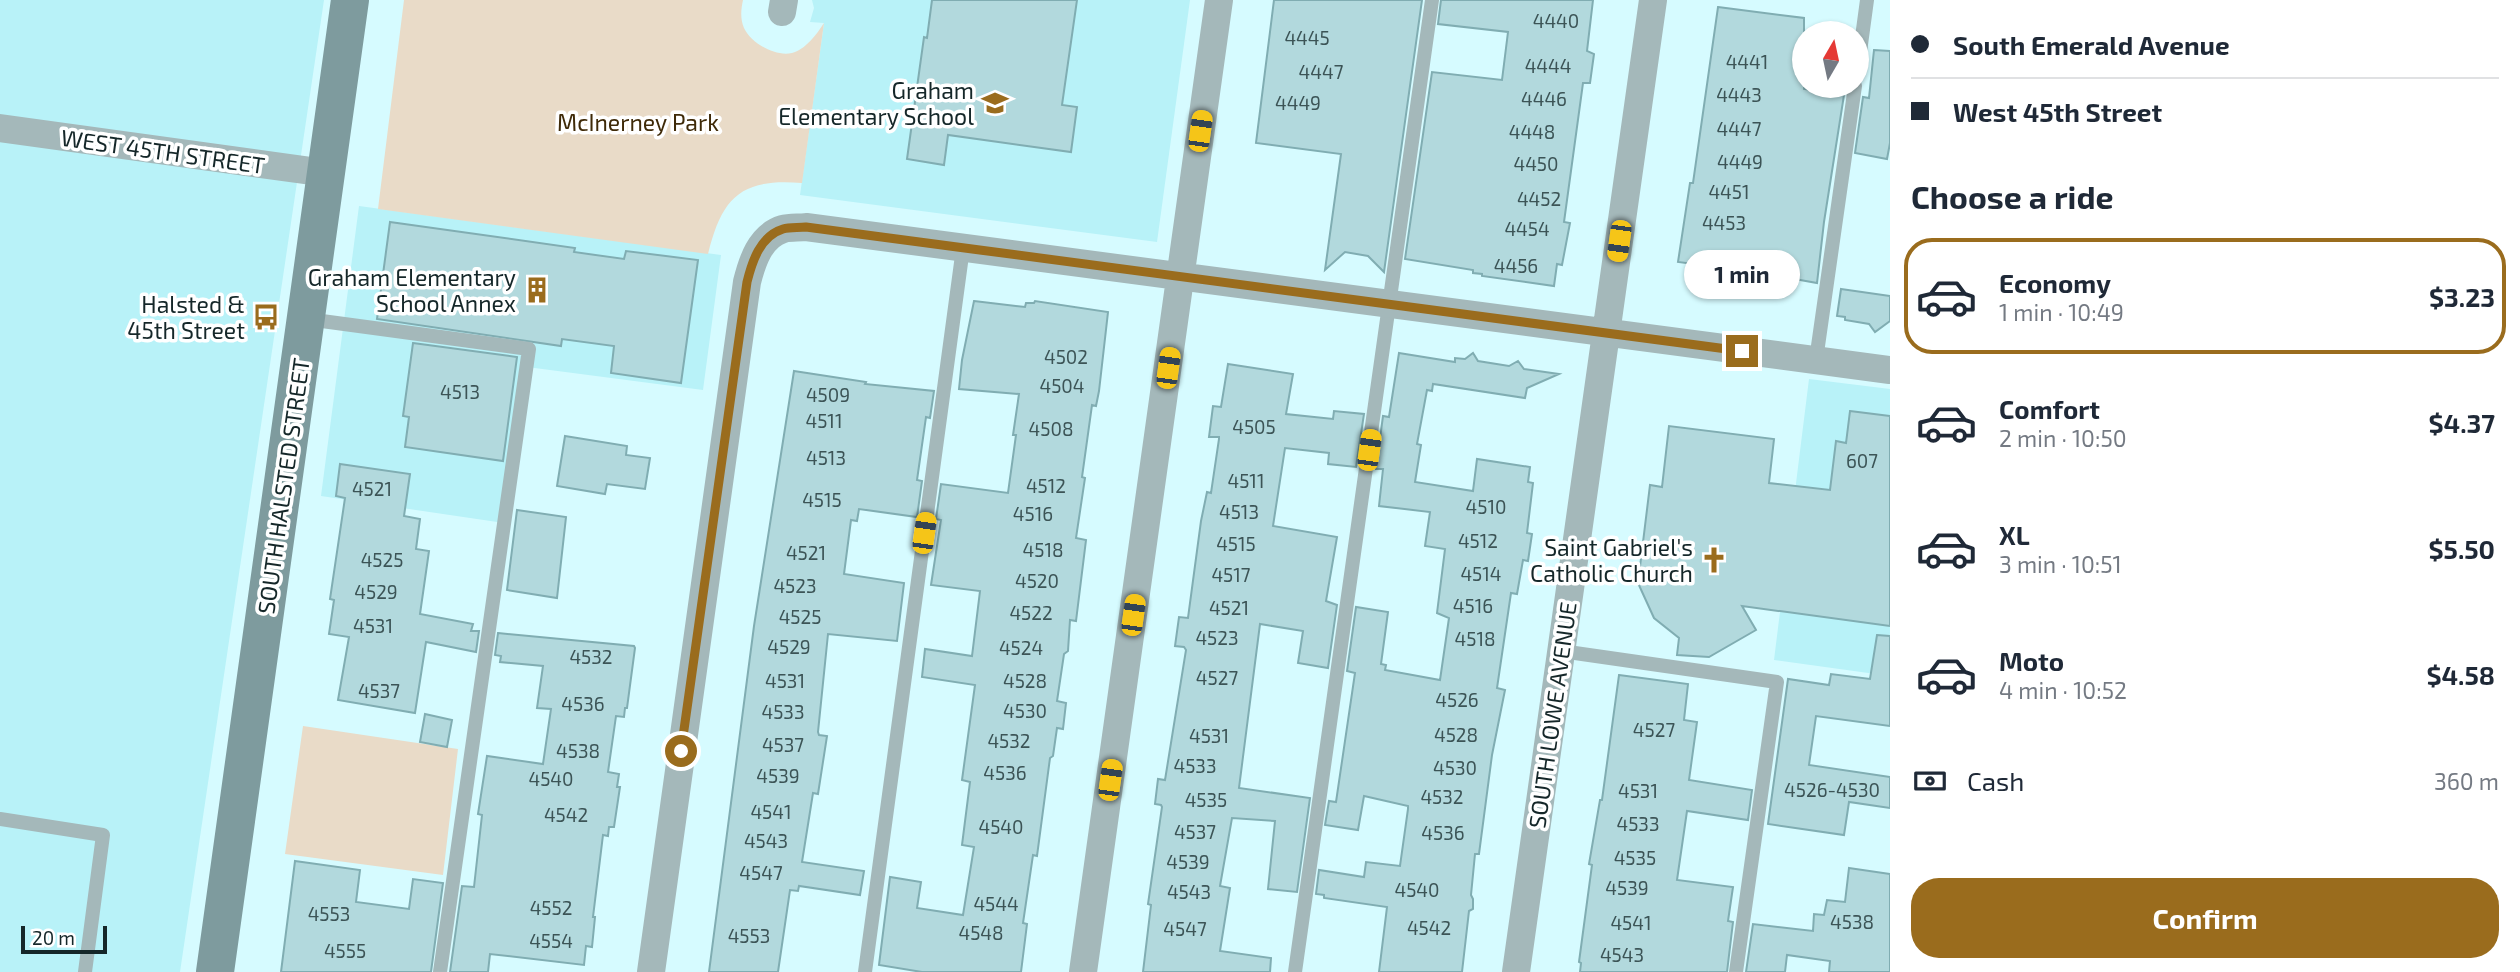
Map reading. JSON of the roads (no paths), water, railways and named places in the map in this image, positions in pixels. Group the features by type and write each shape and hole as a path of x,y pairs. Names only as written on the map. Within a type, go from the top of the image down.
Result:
{"main road":[{"name":"SOUTH HALSTED STREET","path":"215,972 350,0"}],"street":[{"path":"1083,972 1219,0"},
{"name":"SOUTH LOWE AVENUE","path":"1516,972 1653,0"},
{"name":"WEST 45TH STREET","path":"0,128 326,173"},
{"path":"650,972 747,282 753,257 764,242 782,229 806,227 1890,370"}],"lane":[{"path":"1295,972 1432,0"},
{"path":"1864,21 1867,0"},
{"path":"1816,360 1853,98"},
{"path":"865,972 963,248"},
{"path":"306,319 529,349 440,972"},
{"path":"1561,651 1777,682 1736,972"},
{"path":"0,819 103,835 85,972"}],"place":[{"name":"Graham Elementary School","path":"995,103"},
{"name":"Graham Elementary School Annex","path":"537,290"},
{"name":"Halsted & 45th Street","path":"266,317"},
{"name":"Saint Gabriel's Catholic Church","path":"1714,560"}],"park label":[{"name":"McInerney Park","path":"638,122"}]}
